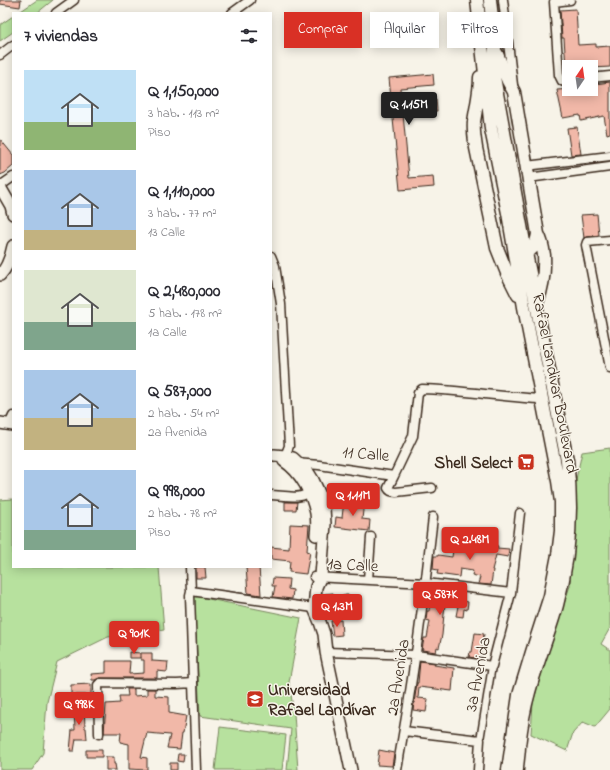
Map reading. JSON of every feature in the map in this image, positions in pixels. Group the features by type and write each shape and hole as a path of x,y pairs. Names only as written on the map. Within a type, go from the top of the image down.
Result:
{"main road":[{"path":"477,0 474,22 480,82 474,122 476,148 497,248 507,273 524,307"},
{"name":"Rafael Landivar Boulevard","path":"477,0 491,129 508,213 537,305 570,482 570,519 563,580 557,604 529,691 520,739 517,770"},
{"name":"Rafael Landivar Boulevard","path":"490,0 491,12"},
{"path":"495,48 514,92 538,234 535,246 520,254 508,255 497,248"},
{"name":"Rafael Landivar Boulevard","path":"495,48 494,77 520,254 524,307 558,481 561,531 550,596 519,695 508,770"},
{"path":"537,305 544,274 543,247 538,234"}],"street":[{"path":"57,12 74,0"},
{"path":"233,12 250,0"},
{"path":"503,0 514,92"},
{"path":"562,81 559,75 554,2 570,0"},
{"path":"0,55 12,46"},
{"path":"598,77 610,76"},
{"path":"526,166 610,156"},
{"path":"598,157 600,168"},
{"path":"562,162 564,174"},
{"path":"528,178 610,167"},
{"path":"12,178 0,187 12,210"},
{"path":"610,240 587,242 586,245 610,368"},
{"path":"0,275 8,262 12,249"},
{"path":"272,258 275,266 281,304 289,446 286,459 298,474 309,492 315,509 317,524 317,581"},
{"name":"11 Calle","path":"298,463 394,476 413,436 418,393 422,389 515,398 542,399"},
{"path":"272,455 286,459 293,458 308,472 314,480 324,508 325,524 314,608 324,634 326,652 351,770"},
{"path":"394,476 388,488 391,492 432,488"},
{"path":"272,495 299,497 309,492 312,488 314,480"},
{"name":"3a Avenida","path":"478,770 480,740 492,666 511,593 520,513"},
{"name":"2a Avenida","path":"397,770 416,655 433,517"},
{"path":"368,580 371,537"},
{"path":"190,568 196,770"},
{"name":"1a Calle","path":"317,581 368,580 426,583 511,593"},
{"path":"191,591 314,608"},
{"path":"326,652 416,655 492,666"},
{"path":"99,734 98,686 100,683 193,683"},
{"path":"404,731 480,740"}],"green space":[{"path":"37,0 53,0 38,12 19,12"},
{"path":"12,17 12,33 0,41 0,25"},
{"path":"610,448 610,628 601,644 610,650 610,709 595,727 583,722 573,733 567,751 531,734 533,703 545,659 570,586 575,484 582,452"},
{"path":"12,499 12,568 159,568 164,630 108,637 57,662 47,702 43,753 32,770 0,770 0,500"},
{"name":"Universidad Rafael Landívar","path":"194,596 301,618 289,682 294,714 298,770 287,770 291,729 200,716"},
{"path":"220,727 286,735 282,770 215,770"}],"building":[{"path":"0,0 21,0 20,7 0,4"},
{"path":"576,9 578,45 596,44 596,47 610,46 610,67 598,68 598,60 566,60 560,10"},
{"path":"433,74 434,85 400,88 401,102 436,99 437,111 403,114 409,178 433,176 434,187 400,190 389,78"},
{"path":"610,82 610,133 607,134 604,116 581,121 580,115 563,118 557,90 562,90 562,96 598,96 598,84"},
{"path":"577,127 581,154 571,155 567,128"},
{"path":"0,139 12,154 12,167 0,175"},
{"path":"597,214 599,235 584,238 581,215"},
{"path":"344,500 364,502 362,519 370,520 369,531 335,527 336,517 342,518"},
{"path":"285,502 297,502 296,510 285,510"},
{"path":"290,524 309,525 307,551 310,552 306,574 289,572 290,561 272,559 272,547 289,549"},
{"path":"473,542 498,546 497,548 509,549 508,557 496,555 492,570 491,585 478,584 480,577 472,575 473,571 460,569 459,577 437,574 438,570 433,569 434,556 438,555 452,557 454,543 473,546"},
{"path":"196,568 205,568 206,578 196,578"},
{"path":"246,568 259,568 261,595 248,593"},
{"path":"273,578 289,579 288,589 293,590 292,599 273,597 275,586 272,586"},
{"path":"430,589 460,593 459,600 468,602 467,610 464,609 463,617 456,616 458,606 445,604 442,635 439,648 437,647 436,652 422,650 424,638 427,638 430,621 426,620 427,611 429,611"},
{"path":"333,593 334,596 348,595 349,607 335,608 336,614 327,615 325,594"},
{"path":"341,620 342,635 333,636 331,621"},
{"path":"475,633 484,634 480,659 469,657 470,652 472,652"},
{"path":"129,652 140,653 140,658 129,658"},
{"path":"141,653 152,653 152,661 168,662 167,672 157,671 157,678 100,678 92,680 91,674 106,673 106,661 130,661 129,674 144,673 144,660 141,660"},
{"path":"420,661 454,668 452,691 419,687 418,698 428,699 426,712 413,710"},
{"path":"91,684 91,695 71,695 71,685"},
{"path":"127,689 134,689 134,696 147,695 147,689 155,689 155,696 169,697 169,713 186,716 180,749 167,748 170,735 147,733 141,757 147,758 147,770 129,769 129,744 120,742 121,733 104,733 106,704 120,703 119,696 128,696"},
{"path":"74,705 84,705 87,739 76,739 74,751 70,751 72,730 75,730"},
{"path":"86,750 102,750 102,757 86,757"},
{"path":"379,750 394,753 392,766 377,765"},
{"path":"178,754 184,754 183,762 177,761"},
{"path":"106,757 114,757 116,770 106,770"},
{"path":"170,763 177,763 177,770 170,770"}],"place":[{"name":"Shell Select","path":"526,462"},
{"name":"Universidad Rafael Landívar","path":"255,699"}]}
